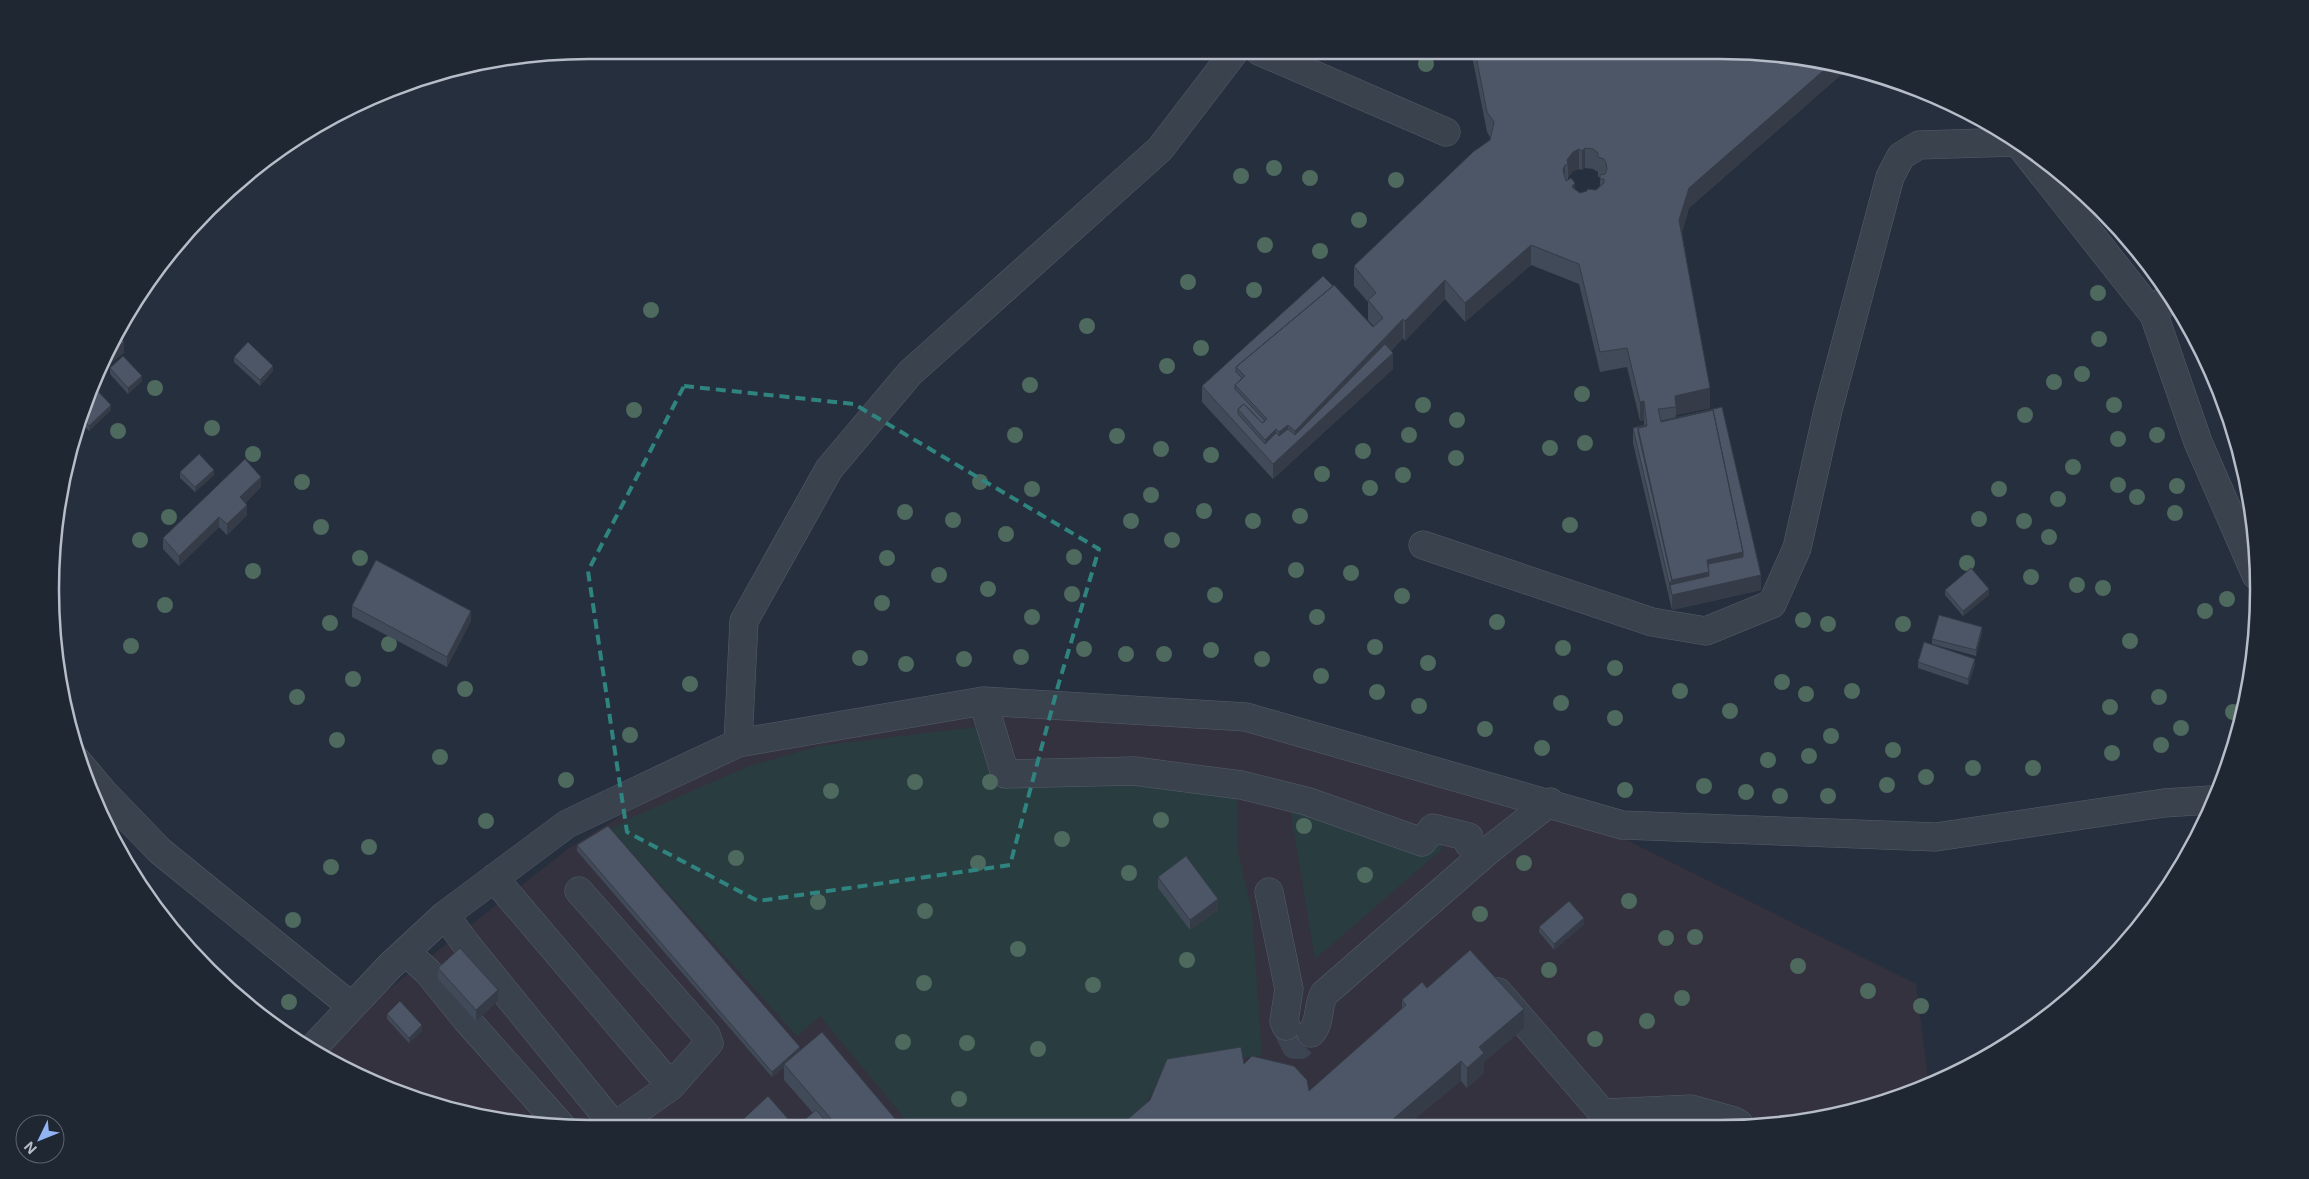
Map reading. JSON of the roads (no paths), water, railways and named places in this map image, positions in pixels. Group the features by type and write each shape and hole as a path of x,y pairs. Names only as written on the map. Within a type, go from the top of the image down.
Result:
{"lane":[{"path":"738,743 744,621 829,469 910,373 1160,149 1228,59"},
{"path":"1277,59 1446,132"},
{"path":"1423,544 1652,622 1706,631 1772,604 1797,548 1828,410 1890,177 1901,156 1920,145 2006,143"},
{"path":"2036,163 2162,305 2198,442 2249,559"},
{"path":"983,701 1005,774 1134,771 1241,785 1306,801 1422,842 1433,828 1469,838 1469,844"},
{"path":"316,1044 351,1006 445,915 567,824 738,743 983,701 1246,717 1622,824 1936,837 2164,803 2206,801"},
{"path":"95,782 160,851 351,1006"},
{"path":"1269,892 1290,994 1284,1021 1299,1029 1316,1026 1320,1001 1324,994 1489,850 1550,802"},
{"path":"494,878 671,1086"},
{"path":"579,892 706,1036 709,1044 671,1086 625,1120"},
{"path":"445,915 466,944 610,1120"},
{"path":"406,952 428,972 466,1019 555,1119"},
{"path":"1484,976 1609,1119 1691,1109 1729,1120"}],"tunnel":[{"path":"1286,1026 1295,1045 1300,1045 1311,1033"}]}
